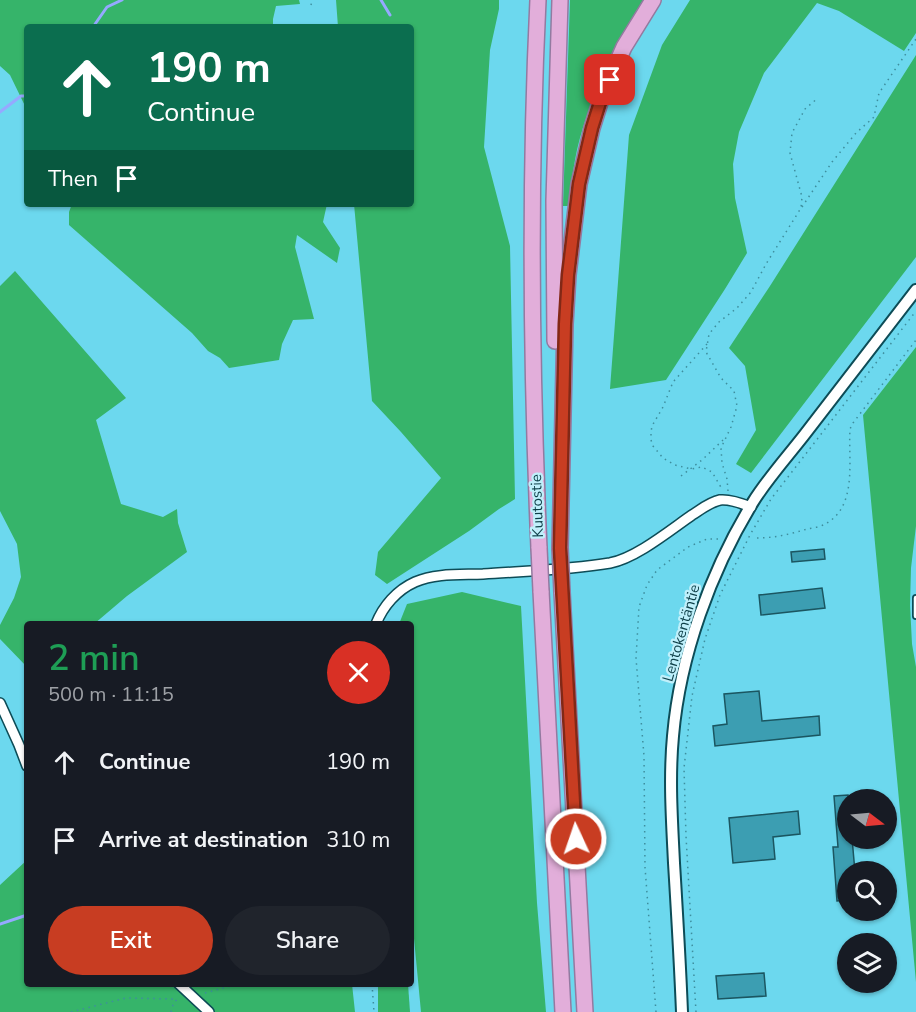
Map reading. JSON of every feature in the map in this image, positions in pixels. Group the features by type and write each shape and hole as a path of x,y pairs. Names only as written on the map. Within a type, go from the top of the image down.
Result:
{"highway":[{"name":"Kuutostie","path":"536,0 532,212 533,405 563,1012"},
{"name":"Kuutostie","path":"560,0 554,213 555,354 562,592 585,1012"},
{"path":"560,548 565,324 568,275 579,184 602,96 624,47 653,0"}],"street":[{"name":"Lentokentäntie","path":"682,1012 672,814 673,735 686,662 696,624 723,557 755,500 916,290"},
{"path":"377,621 395,595 416,581 439,576 577,568 616,561 658,539 703,508 719,500 736,501 751,507"},
{"path":"0,703 24,758"},
{"path":"185,987 209,1012"}],"lane":[{"path":"916,598 916,616"},
{"path":"545,667 566,666"}],"path":[{"path":"311,5 312,0"},
{"path":"729,500 721,448 731,427 737,406 734,391 721,378 706,352 710,334 719,322 737,308 751,292 766,264 832,162 856,133 874,117 879,93 916,39"},
{"path":"801,208 802,197 790,153 792,133 806,109 818,98"},
{"path":"696,1012 684,768 692,696 705,639 720,595 771,499 916,311"},
{"path":"757,538 791,534 824,525 836,517 844,505 849,489 850,429 916,340"},
{"path":"708,343 673,382 651,432 653,446 663,458 675,465 691,469 702,467 712,472 729,500"},
{"path":"681,476 726,437"},
{"path":"656,1012 645,867 644,756 636,658 639,607 647,585 657,570 688,547 707,539 720,539"},
{"path":"171,1012 183,987"},
{"path":"192,996 226,987"},
{"path":"372,987 374,1012"},
{"path":"70,1012 126,998 177,999"}],"green space":[{"path":"0,0 299,0 300,4 276,6 273,24 24,24 24,104 10,75 0,66"},
{"path":"336,0 499,0 490,50 484,147 510,246 515,499 387,584 375,575 378,552 441,478 372,401 354,207 414,207 414,24 338,24"},
{"path":"570,0 645,0 612,57 594,97 580,139 568,206 563,206"},
{"path":"690,0 916,0 916,33 904,51 839,11 817,3 764,73 739,132 733,164 735,198 747,253 666,380 610,389 629,135 662,45"},
{"path":"916,55 916,257 751,473 736,464 756,430 745,366 729,348"},
{"path":"71,207 326,207 323,222 340,248 337,263 297,235 295,247 314,319 293,320 282,344 279,360 229,368 69,225"},
{"path":"15,271 126,398 96,420 121,504 163,517 177,509 178,523 187,552 127,596 98,621 24,621 24,664 0,639 0,625 14,598 21,577 17,544 0,511 0,286"},
{"path":"916,347 916,526 911,568 910,605 916,667 916,982 863,415"},
{"path":"462,592 521,606 537,903 546,1012 421,1012 414,938 414,621 400,621 407,604"},
{"path":"24,863 24,987 352,987 355,1012 0,1012 0,885"},
{"path":"378,987 408,987 410,1012 378,1012"}],"building":[{"path":"824,549 825,559 792,562 791,552"},
{"path":"822,588 825,608 761,615 759,595"},
{"path":"759,691 762,721 819,716 820,735 715,746 713,726 727,724 724,694"},
{"path":"834,796 837,796 837,834"},
{"path":"798,811 800,834 773,837 775,859 733,863 729,818"},
{"path":"833,847 853,849 854,861 837,861 837,901"},
{"path":"764,973 766,996 718,999 716,976"}],"waterway":[{"path":"95,24 107,7 122,0"},
{"path":"381,0 390,15"},
{"path":"0,112 24,96"},
{"path":"0,924 24,916"}],"route":[{"path":"576,839 560,548 565,324 568,275 579,184 592,128 602,96 610,80"}]}
